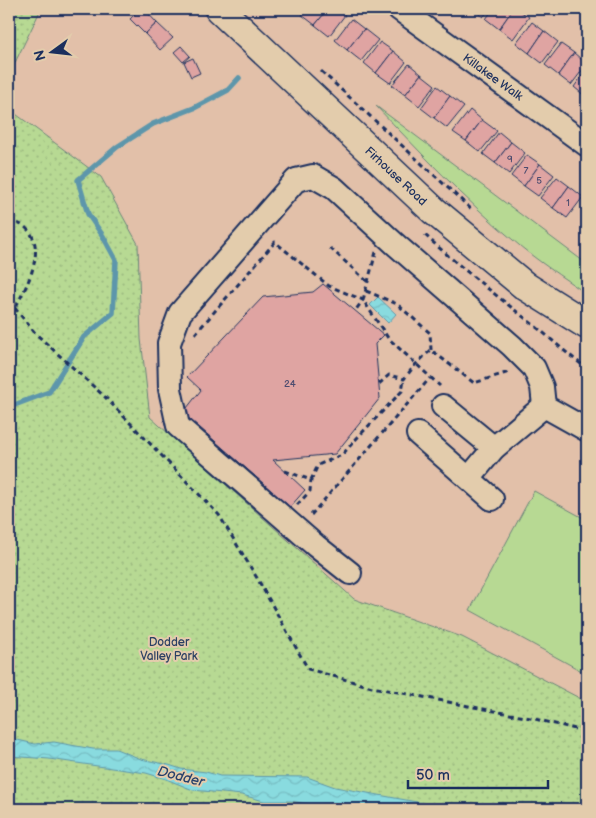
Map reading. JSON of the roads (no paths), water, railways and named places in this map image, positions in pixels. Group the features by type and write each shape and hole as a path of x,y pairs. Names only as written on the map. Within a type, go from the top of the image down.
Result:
{"main road":[{"name":"Firhouse Road","path":"219,9 433,210 525,286 587,325"}],"street":[{"name":"Killakee Walk","path":"399,9 587,145"},
{"path":"350,573 316,546 178,426 170,390 169,343 180,313 296,180 313,176 334,188 512,346 534,368 542,387 544,406"},
{"path":"444,398 494,448"},
{"path":"469,478 494,448 544,406"},
{"path":"544,406 587,430"},
{"path":"418,434 492,499"}],"water":[{"path":"378,297 396,314 388,323 370,305"},
{"name":"Dodder","path":"9,738 35,744 54,742 93,749 116,749 141,759 220,776 307,777 335,787 444,807 476,809 325,809 291,801 264,801 242,795 193,790 146,773 49,759 9,756"},
{"path":"510,805 547,806 564,809 476,809"}],"waterway":[{"path":"9,407 49,392 84,337 113,313 116,260 88,214 78,180 117,147 153,124 194,108 228,90 239,78"}],"park label":[{"name":"Dodder Valley Park","path":"169,649"}]}
